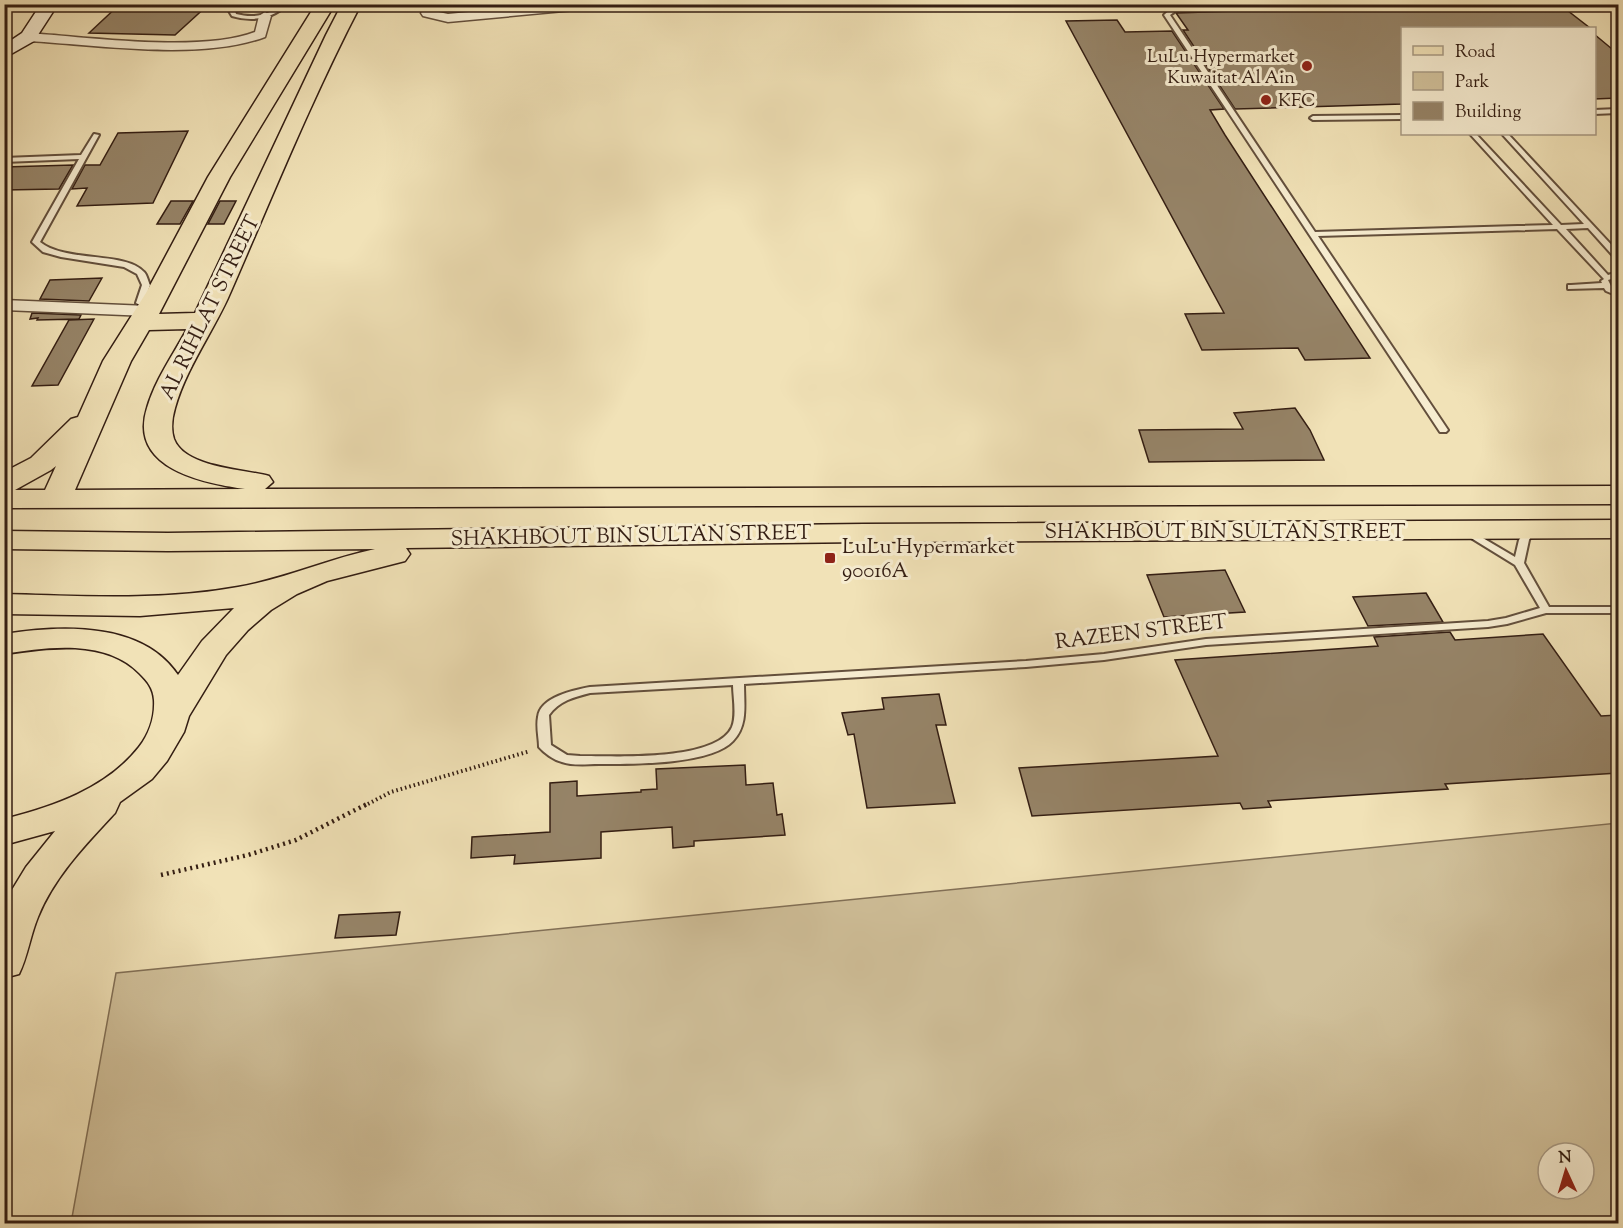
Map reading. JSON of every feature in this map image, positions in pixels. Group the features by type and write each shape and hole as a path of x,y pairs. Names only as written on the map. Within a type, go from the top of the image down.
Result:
{"main road":[{"path":"56,499 117,361 142,315 219,177 326,4"},
{"name":"AL RIHLAT STREET","path":"352,4 294,119 264,192 204,321 175,372 161,409 157,428 166,451 188,465 216,476 451,497"},
{"path":"142,315 204,321"},
{"path":"4,484 41,464 95,411"},
{"name":"SHAKHBOUT BIN SULTAN STREET","path":"4,499 1618,495"},
{"path":"147,542 139,536 139,531 158,521 345,518 390,511 451,497"},
{"name":"SHAKHBOUT BIN SULTAN STREET","path":"4,540 147,542 864,533 1618,529"},
{"path":"4,604 157,605 209,602 258,594 347,563 401,553 795,548 837,542 864,533"},
{"path":"171,716 214,645 257,604 292,583"},
{"path":"4,644 66,638 117,646 146,661 166,681 172,698 171,716 166,734 155,751 119,786 40,873 18,913 4,963"},
{"path":"4,832 62,816 119,786"}],"street":[{"path":"4,53 28,37 50,4"},
{"path":"433,4 427,13 448,18 596,4"},
{"path":"28,37 168,44 237,44 253,40 261,34 265,16"},
{"path":"4,305 142,315"}],"lane":[{"path":"238,4 232,10 234,15 250,18 275,13 285,4"},
{"path":"1265,4 1183,7 1167,15 1443,430"},
{"path":"1596,112 1618,111"},
{"path":"1313,118 1401,117"},
{"path":"96,135 38,239 37,245 47,251 118,263 141,273 148,287 142,315"},
{"path":"1474,135 1559,226 1618,294"},
{"path":"1506,135 1618,256"},
{"path":"4,160 84,157"},
{"path":"1312,234 1590,226"},
{"path":"1571,287 1606,282 1618,274"},
{"path":"1463,530 1519,563 1546,610"},
{"path":"1519,563 1524,540 1530,530"},
{"name":"RAZEEN STREET","path":"545,747 543,715 558,699 590,690 1026,664 1104,657 1206,642 1488,624 1546,610 1618,610"},
{"path":"545,747 564,759 580,760 703,752 729,740 736,729 738,681"}],"path":[{"path":"161,875 248,855 296,840 391,792 545,747"}],"green space":[{"path":"1618,823 1618,1223 71,1223 116,973"}],"building":[{"path":"120,4 209,4 175,35 89,33"},
{"name":"LuLu Hypermarket Kuwaitat Al Ain","path":"1445,4 1559,4 1589,27 1401,27 1401,104 1235,109 1183,30 1188,30 1176,13"},
{"path":"1117,20 1125,32 1172,31 1224,109 1210,110 1225,135 1370,358 1305,360 1298,348 1202,350 1185,314 1224,313 1066,21"},
{"path":"1596,36 1618,54 1618,98 1596,99"},
{"path":"188,131 153,203 77,206 87,188 72,189 85,165 100,165 118,133"},
{"path":"73,165 59,189 4,190 4,167"},
{"path":"171,201 193,201 180,224 157,224"},
{"path":"220,201 236,201 224,224 208,224"},
{"path":"102,278 89,301 40,299 50,280"},
{"path":"32,313 81,315 79,319 37,320 38,318 30,319"},
{"path":"94,319 58,385 32,386 69,320"},
{"path":"1295,408 1310,430 1324,460 1149,462 1139,430 1243,429 1234,413"},
{"path":"1225,570 1245,612 1164,617 1147,575"},
{"path":"1426,593 1443,622 1368,626 1353,597"},
{"path":"1450,632 1455,640 1543,634 1601,716 1618,715 1618,773 1445,784 1448,789 1268,801 1271,807 1243,809 1240,803 1032,816 1019,768 1218,756 1175,660 1378,646 1374,637"},
{"path":"939,694 946,725 936,725 955,803 867,808 854,734 848,735 842,713 884,709 882,698"},
{"path":"745,765 746,785 773,783 777,815 782,814 785,835 694,841 694,846 673,848 672,827 601,832 601,858 514,864 515,855 471,858 472,837 550,832 550,783 577,781 577,796 641,792 641,790 657,789 656,769"},
{"path":"400,912 396,935 335,938 339,915"}],"place":[{"name":"LuLu Hypermarket Kuwaitat Al Ain","path":"1307,66"},
{"name":"KFC","path":"1266,100"},
{"name":"LuLu Hypermarket 90016A","path":"830,558"}]}
